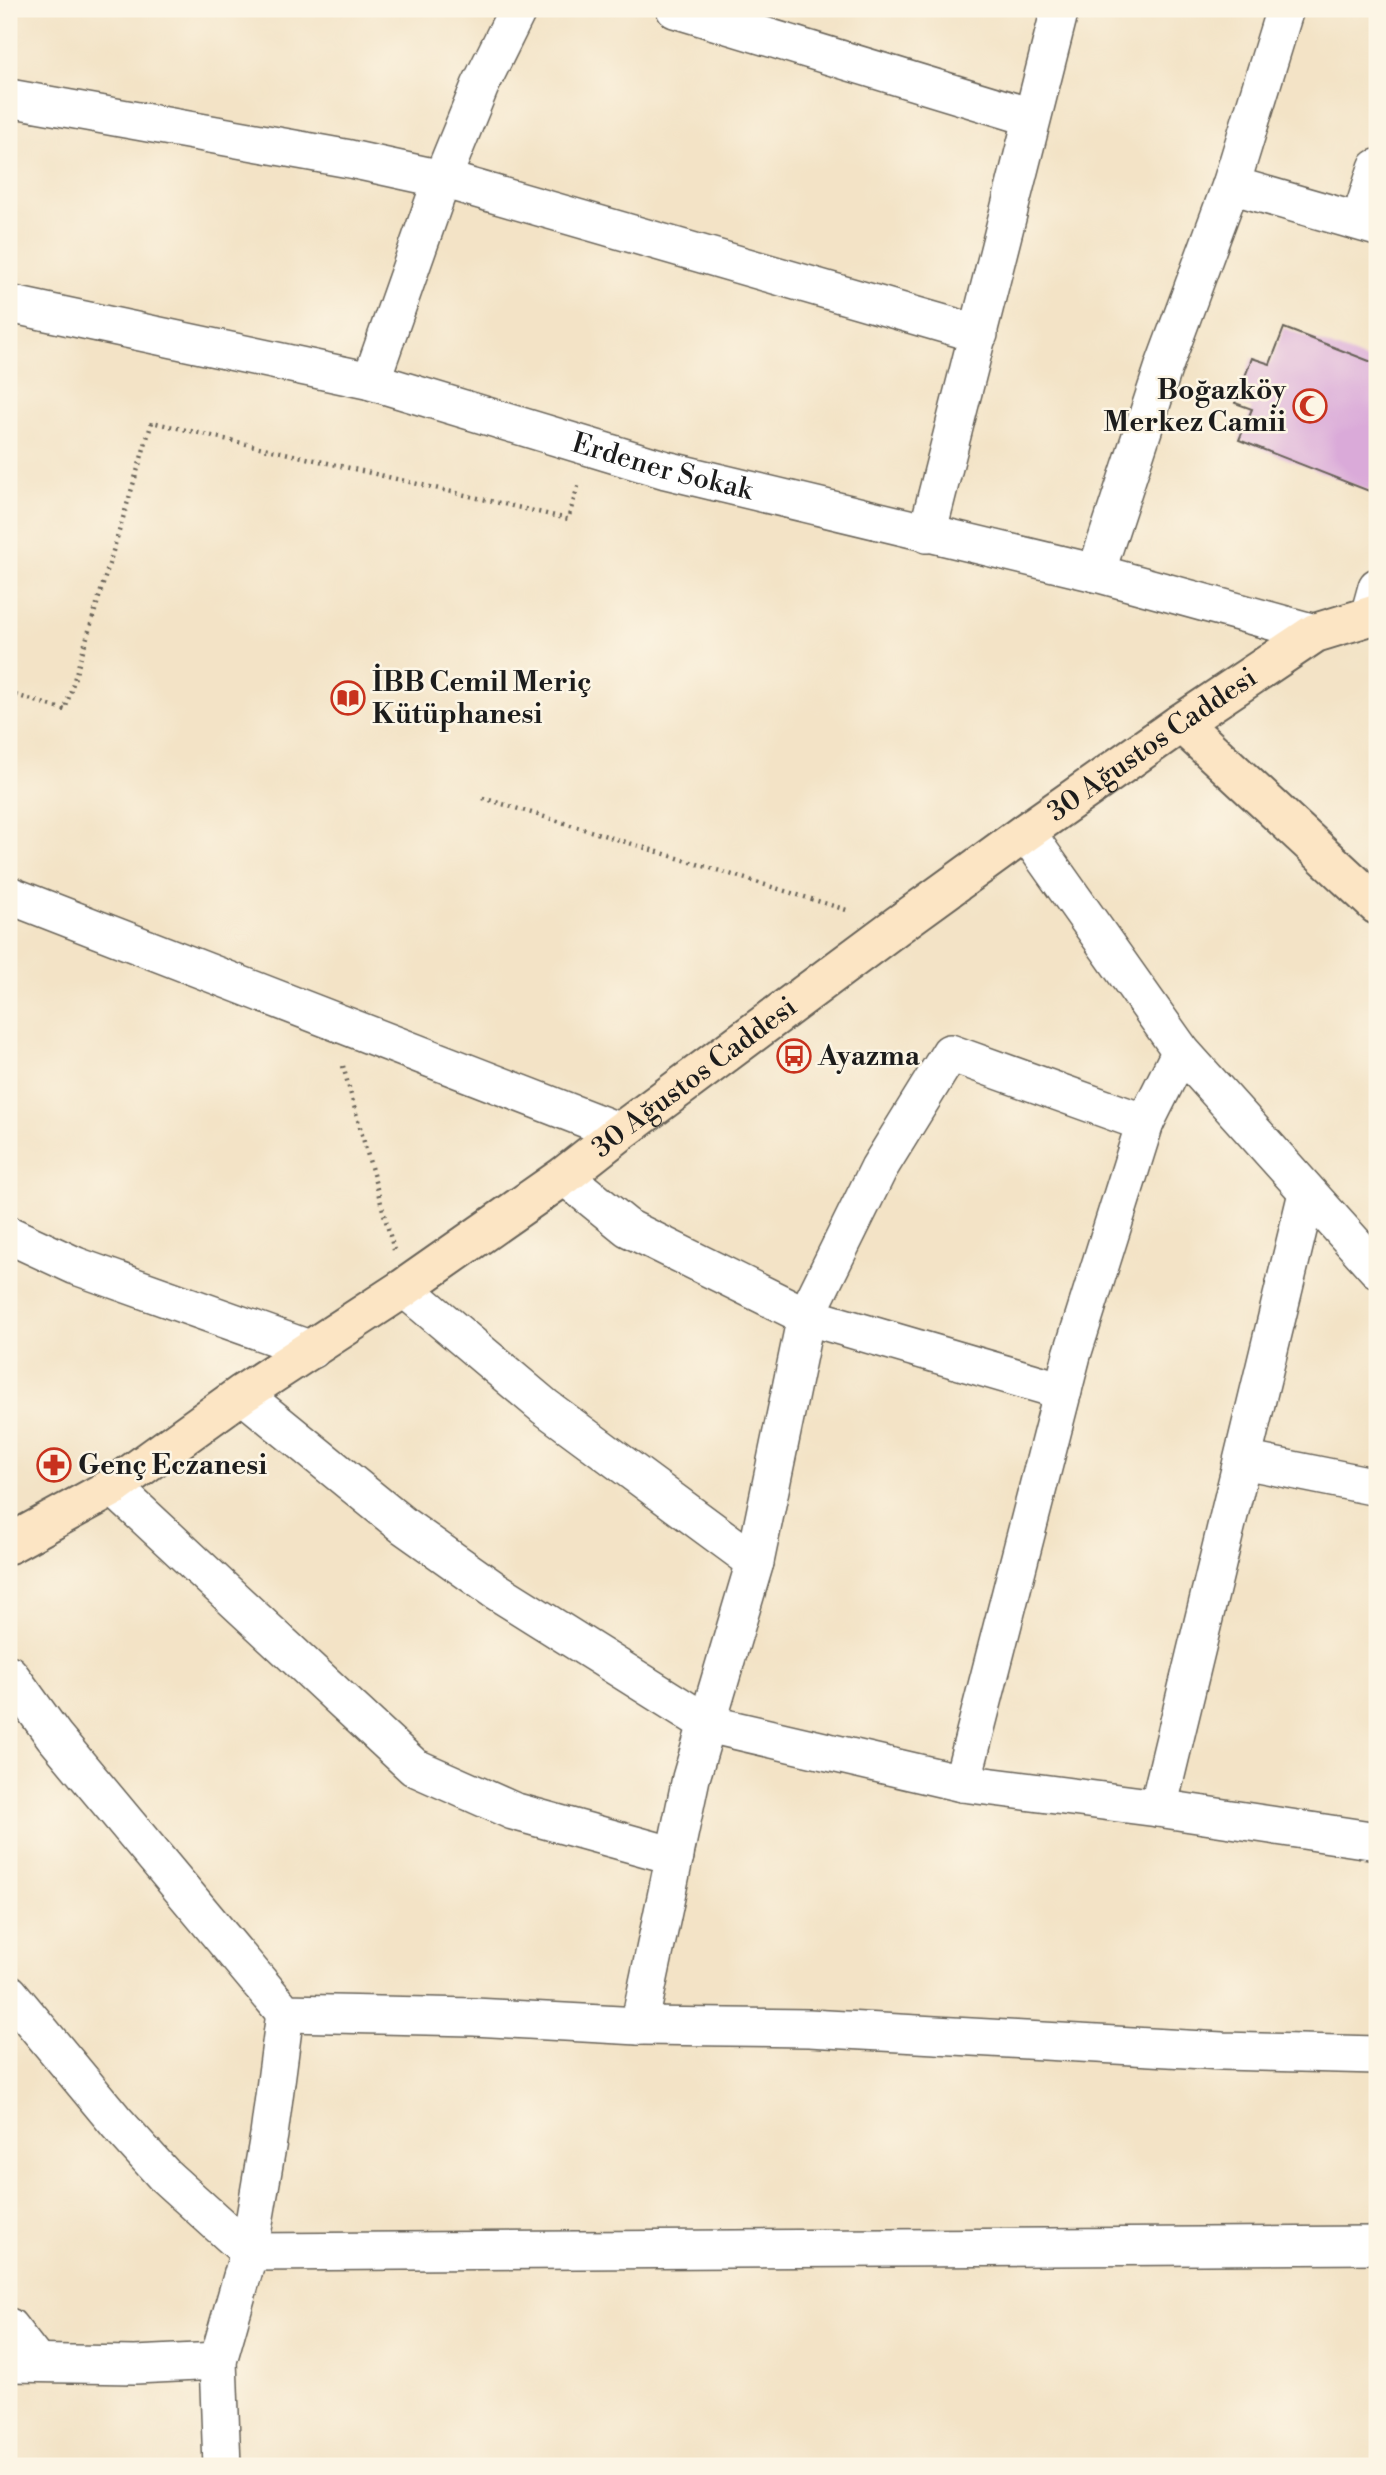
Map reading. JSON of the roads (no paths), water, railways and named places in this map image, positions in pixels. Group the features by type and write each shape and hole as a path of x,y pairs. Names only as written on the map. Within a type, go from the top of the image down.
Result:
{"main road":[{"name":"30 Ağustos Caddesi","path":"9,1544 113,1487 242,1394 404,1288 564,1176 898,925 1181,723 1315,633 1375,606"},
{"path":"1181,723 1377,905"}],"street":[{"path":"371,381 442,179 480,86 518,9"},
{"path":"675,9 1031,117"},
{"path":"927,534 1060,9"},
{"path":"1096,573 1164,366 1231,186 1285,9"},
{"path":"9,98 350,159 442,179 979,334"},
{"path":"1231,186 1369,224 1377,168"},
{"name":"Erdener Sokak","path":"9,304 371,381 666,470 1096,573 1315,633"},
{"path":"1026,832 1181,1051 1377,1269"},
{"path":"9,895 620,1132"},
{"path":"962,1783 1072,1355 1145,1123 1181,1051"},
{"path":"639,2026 691,1778 755,1562 806,1316 879,1168 950,1054 1145,1123"},
{"path":"564,1176 628,1228 806,1316 1063,1391"},
{"path":"1158,1808 1307,1193"},
{"path":"9,1235 76,1266 312,1350"},
{"path":"404,1288 545,1407 755,1562"},
{"path":"242,1394 404,1525 481,1581 708,1724 962,1783 1158,1808 1377,1841"},
{"path":"1243,1461 1377,1487"},
{"path":"113,1487 414,1767 513,1811 675,1856"},
{"path":"9,1674 54,1736 285,2013 269,2136 249,2252 218,2361 222,2466"},
{"path":"9,1993 164,2175 249,2252 1377,2245"},
{"path":"285,2013 474,2017 639,2026 809,2028 1222,2051 1377,2055"},
{"path":"9,2327 23,2363 135,2365 218,2361"}],"place":[{"name":"Boğazköy Merkez Camii","path":"1310,406"},
{"name":"İBB Cemil Meriç Kütüphanesi","path":"348,698"},
{"name":"Ayazma","path":"794,1056"},
{"name":"Genç Eczanesi","path":"54,1465"}]}
